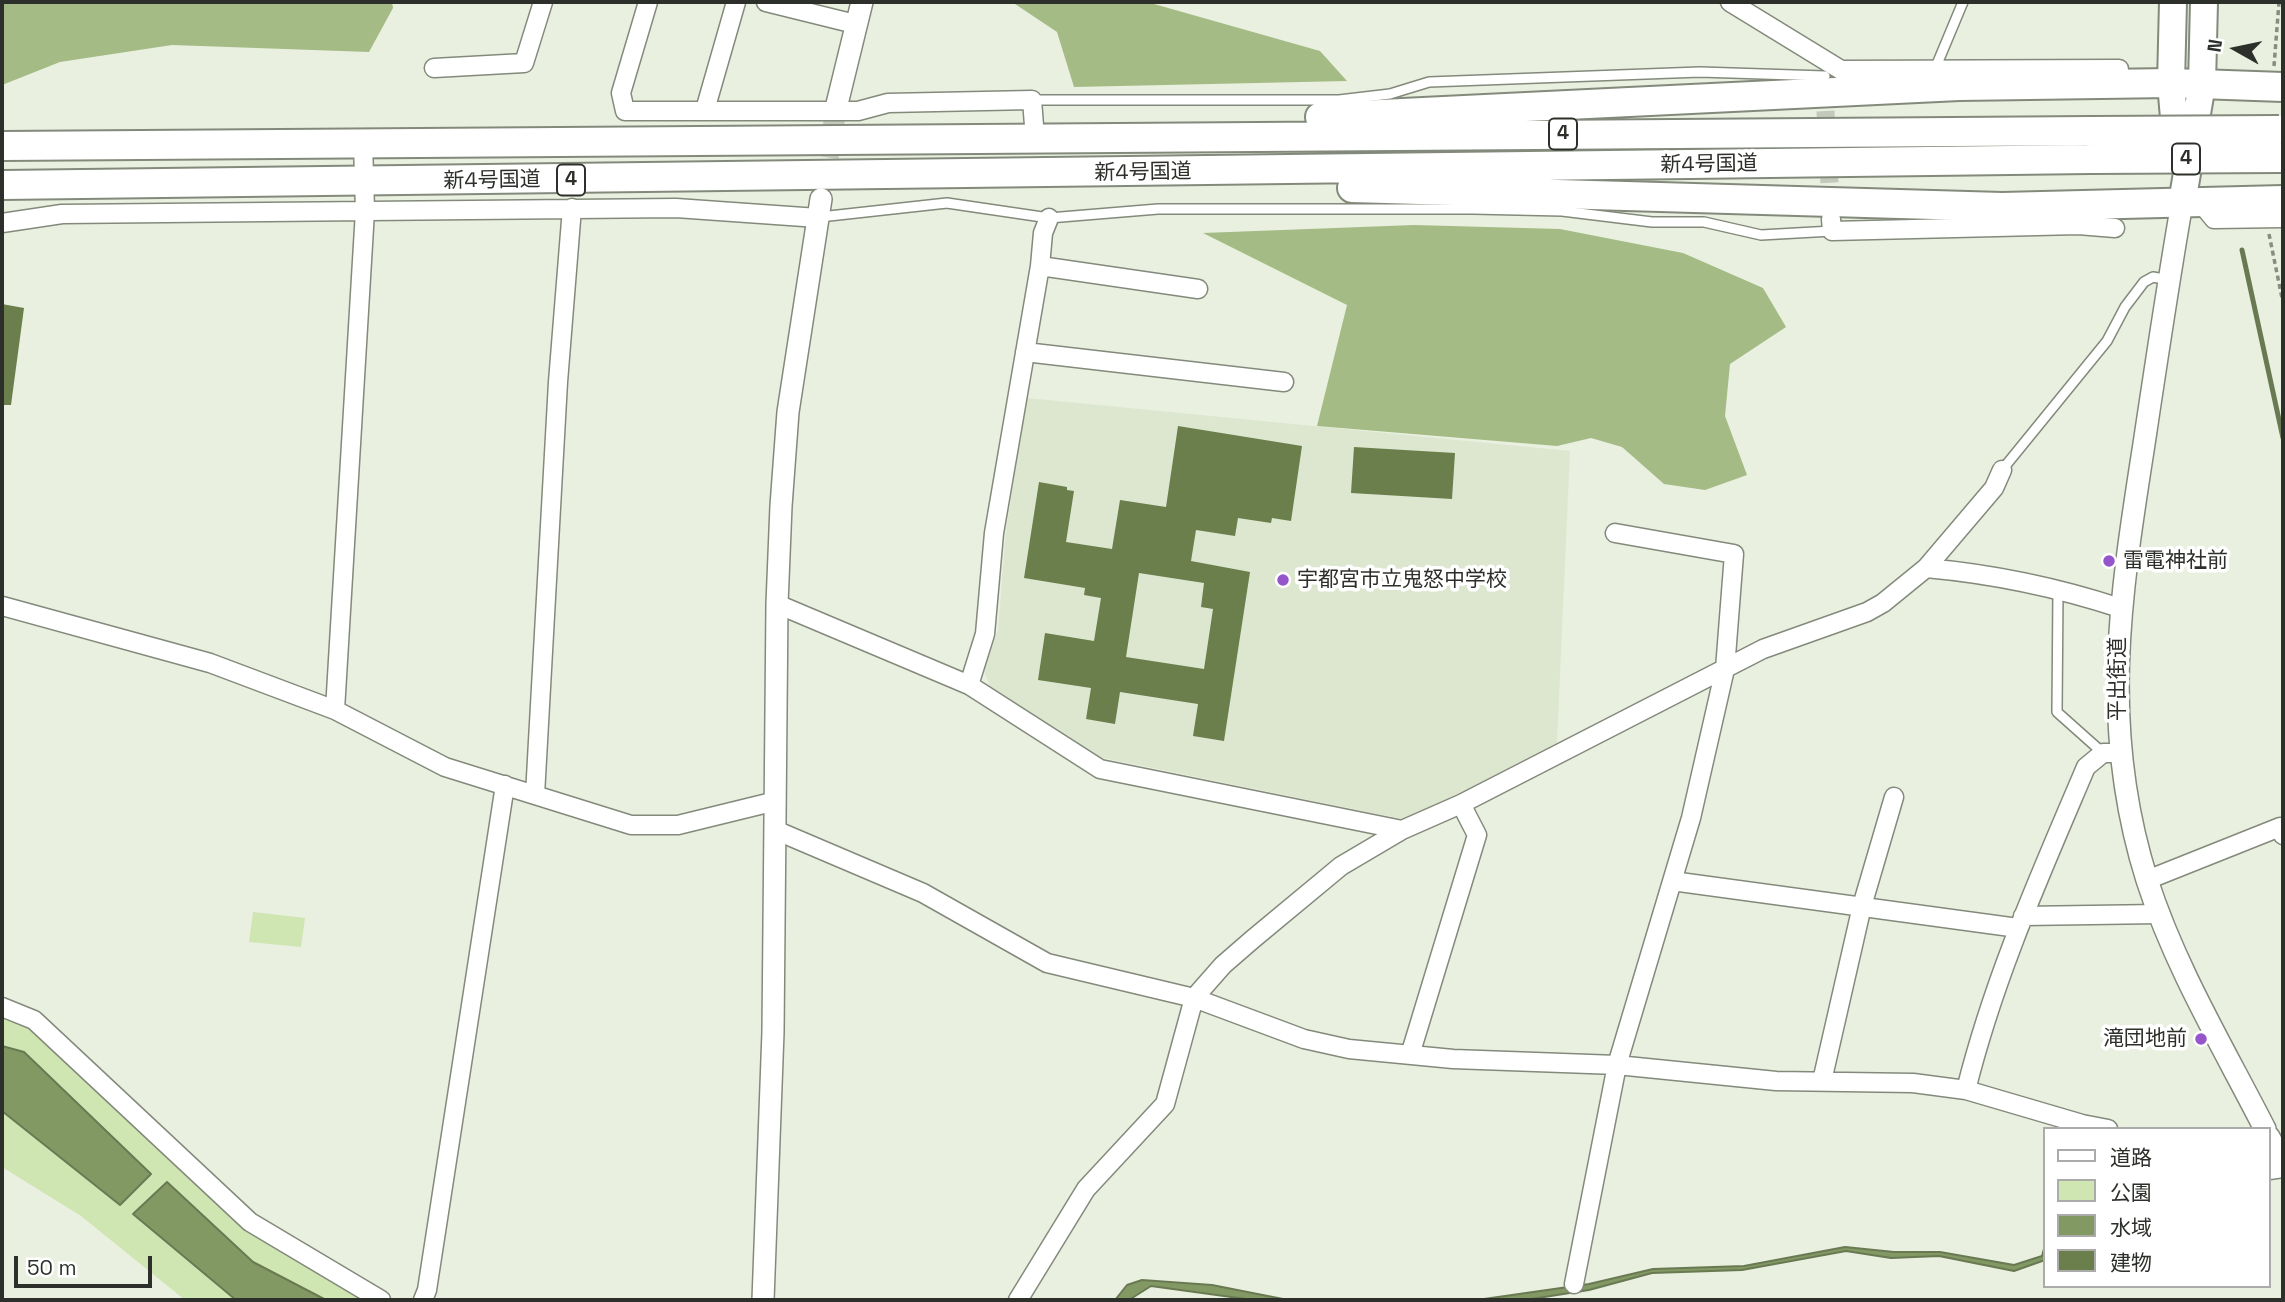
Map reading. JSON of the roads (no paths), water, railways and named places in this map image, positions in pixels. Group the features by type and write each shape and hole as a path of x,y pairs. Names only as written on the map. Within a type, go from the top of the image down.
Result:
{"highway":[{"path":"1035,138 1094,126 1443,113 1959,86 2202,84 2278,79"},
{"name":"新4号国道","path":"2,146 2281,130"},
{"name":"新4号国道","path":"2,185 2282,158"},
{"path":"1140,173 1237,185 1975,206 2191,203 2277,212"}],"main road":[{"path":"2173,2 2171,83 2191,203"},
{"path":"2191,203 2202,84 2204,2"}],"street":[{"path":"434,68 524,63 543,2"},
{"path":"648,2 621,93 625,111 858,111 888,103 1032,100 1035,138"},
{"path":"705,110 736,2"},
{"path":"766,2 855,24"},
{"path":"837,104 862,2"},
{"path":"1730,2 1826,75 1841,70 2119,69"},
{"path":"335,710 365,211 363,142"},
{"name":"平出街道","path":"2191,203 2169,280 2120,608 2112,753 2159,914 2184,973 2264,1127"},
{"path":"535,795 556,424 572,208"},
{"path":"2,223 62,214 572,208 820,209 788,412 777,604 773,1032 763,1300"},
{"path":"969,685 985,634 995,533 1040,266 1043,233 1049,218"},
{"path":"1832,225 2078,225 2115,228"},
{"path":"1040,266 1198,289"},
{"path":"1025,352 1284,382"},
{"path":"1018,1300 1086,1189 1165,1104 1195,998 1233,956 1341,866 1402,830 1461,804 1795,635 1867,612 1883,603 1926,568 1994,488 2003,470"},
{"path":"1574,1284 1617,1065 1691,818 1725,669 1734,554 1615,533"},
{"path":"1926,568 1971,572 2058,588 2120,608"},
{"path":"777,604 969,685 1100,769 1402,830"},
{"path":"2,606 210,663 335,710 445,767 631,825 678,825 776,801"},
{"path":"1966,1090 1984,1018 2086,767 2112,753"},
{"path":"423,1300 428,1290 505,785"},
{"path":"1822,1081 1863,906 1894,797"},
{"path":"1410,1055 1477,835 1461,804"},
{"path":"2147,880 2280,827 2283,835"},
{"path":"775,830 923,892 1047,963 1195,998 1304,1039 1349,1049 1410,1055 1617,1065 1776,1081 1913,1083 1966,1090 2097,1127"},
{"path":"1672,881 1863,906 2021,922 2159,914"},
{"path":"2,1007 34,1020 250,1222 381,1300"},
{"path":"2271,1141 2283,1166"}],"lane":[{"path":"1935,69 1963,2"},
{"path":"1032,100 1339,100 1390,94 1429,82 1700,72 1826,75"},
{"path":"820,209 947,204 1049,218 1158,209 1499,209 1562,211 1652,222 1704,222 1761,235 1832,225"},
{"path":"2003,470 2107,341 2125,307 2144,282 2153,277 2169,280"},
{"path":"2058,588 2057,712 2112,753"}],"water":[{"path":"2,1046 24,1052 151,1174 120,1205 2,1111"},
{"path":"167,1182 253,1262 326,1300 236,1300 133,1214"},
{"path":"1845,1247 1894,1252 1940,1252 2014,1265 2042,1256 2044,1249 2044,1260 2014,1271 1939,1256 1891,1258 1846,1251 1742,1270 1652,1273 1589,1290 1525,1300 1477,1300 1589,1284 1653,1269 1744,1266"},
{"path":"1142,1280 1212,1285 1288,1300 1253,1300 1151,1286 1129,1300 1115,1300 1127,1285"}],"waterway":[{"path":"2242,250 2283,438"}],"tunnel":[{"path":"1824,84 1831,212"},
{"path":"823,188 837,104"}],"place":[{"name":"雷電神社前","path":"2109,561"},
{"name":"宇都宮市立鬼怒中学校","path":"1283,580"},
{"name":"滝団地前","path":"2201,1039"}]}
